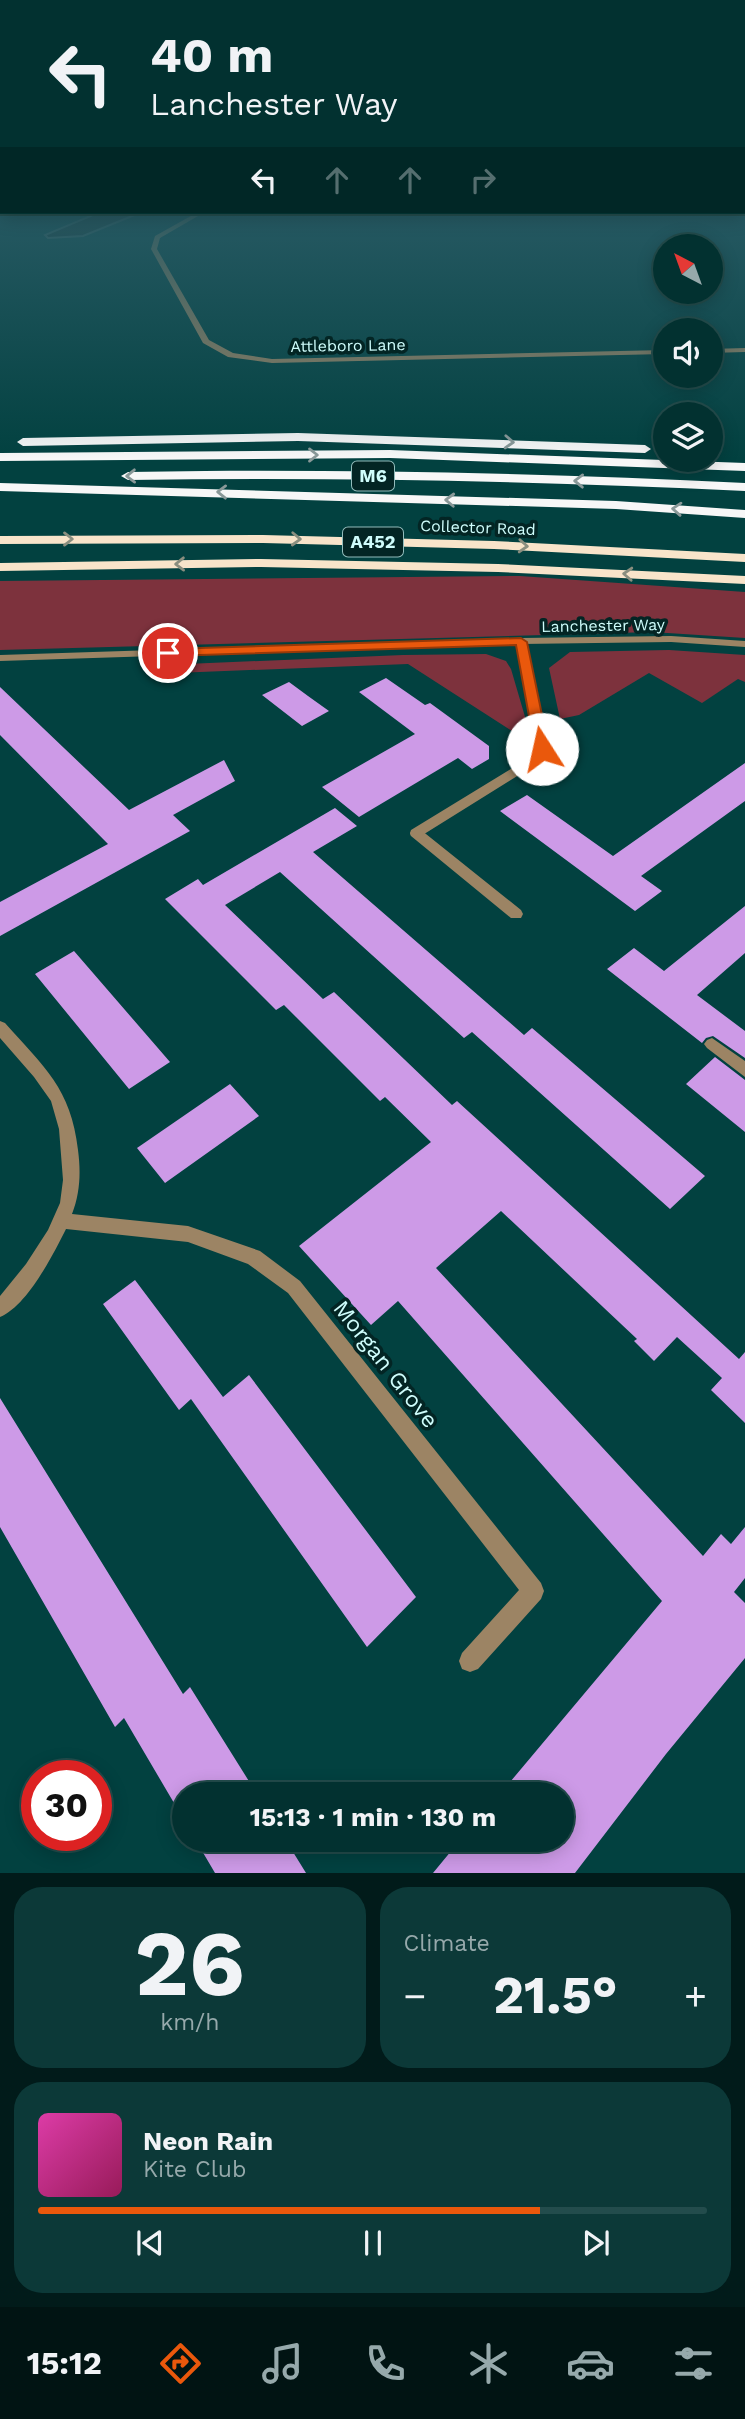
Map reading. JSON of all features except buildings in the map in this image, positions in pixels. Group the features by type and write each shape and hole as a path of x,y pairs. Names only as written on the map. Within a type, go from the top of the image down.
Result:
{"highway":[{"path":"0,443 298,437 653,450"},
{"path":"723,453 745,454"},
{"name":"M6","path":"0,457 390,454 745,467"},
{"name":"M6","path":"0,479 262,474 745,487"},
{"path":"0,487 616,505 745,514"},
{"name":"Collector Road","path":"0,540 263,539 494,545 745,558"},
{"name":"A452","path":"0,567 261,563 498,568 745,580"}],"street":[{"name":"Attleboro Lane","path":"172,284 206,341 231,355 272,361 653,352"},
{"path":"723,351 745,350"},
{"name":"Lanchester Way","path":"0,659 521,642 671,639 745,644"},
{"path":"516,914 416,833 531,762 542,749 521,642"},
{"path":"0,1027 58,1097 67,1126 71,1189 61,1221 36,1265 0,1308"},
{"path":"712,1044 745,1070"},
{"name":"Morgan Grove","path":"61,1221 188,1234 254,1256 294,1287 533,1591 470,1661"}],"shaded area":[{"path":"520,576 745,592 745,638 652,632 0,650 0,581"},
{"path":"669,650 745,655 745,682 738,679 702,703 649,673 579,715 560,719 549,668 570,652"},
{"path":"486,654 506,661 511,669 528,727 512,731 408,664 175,673 186,664"}],"route":[{"path":"168,653 521,642 542,749"}]}
